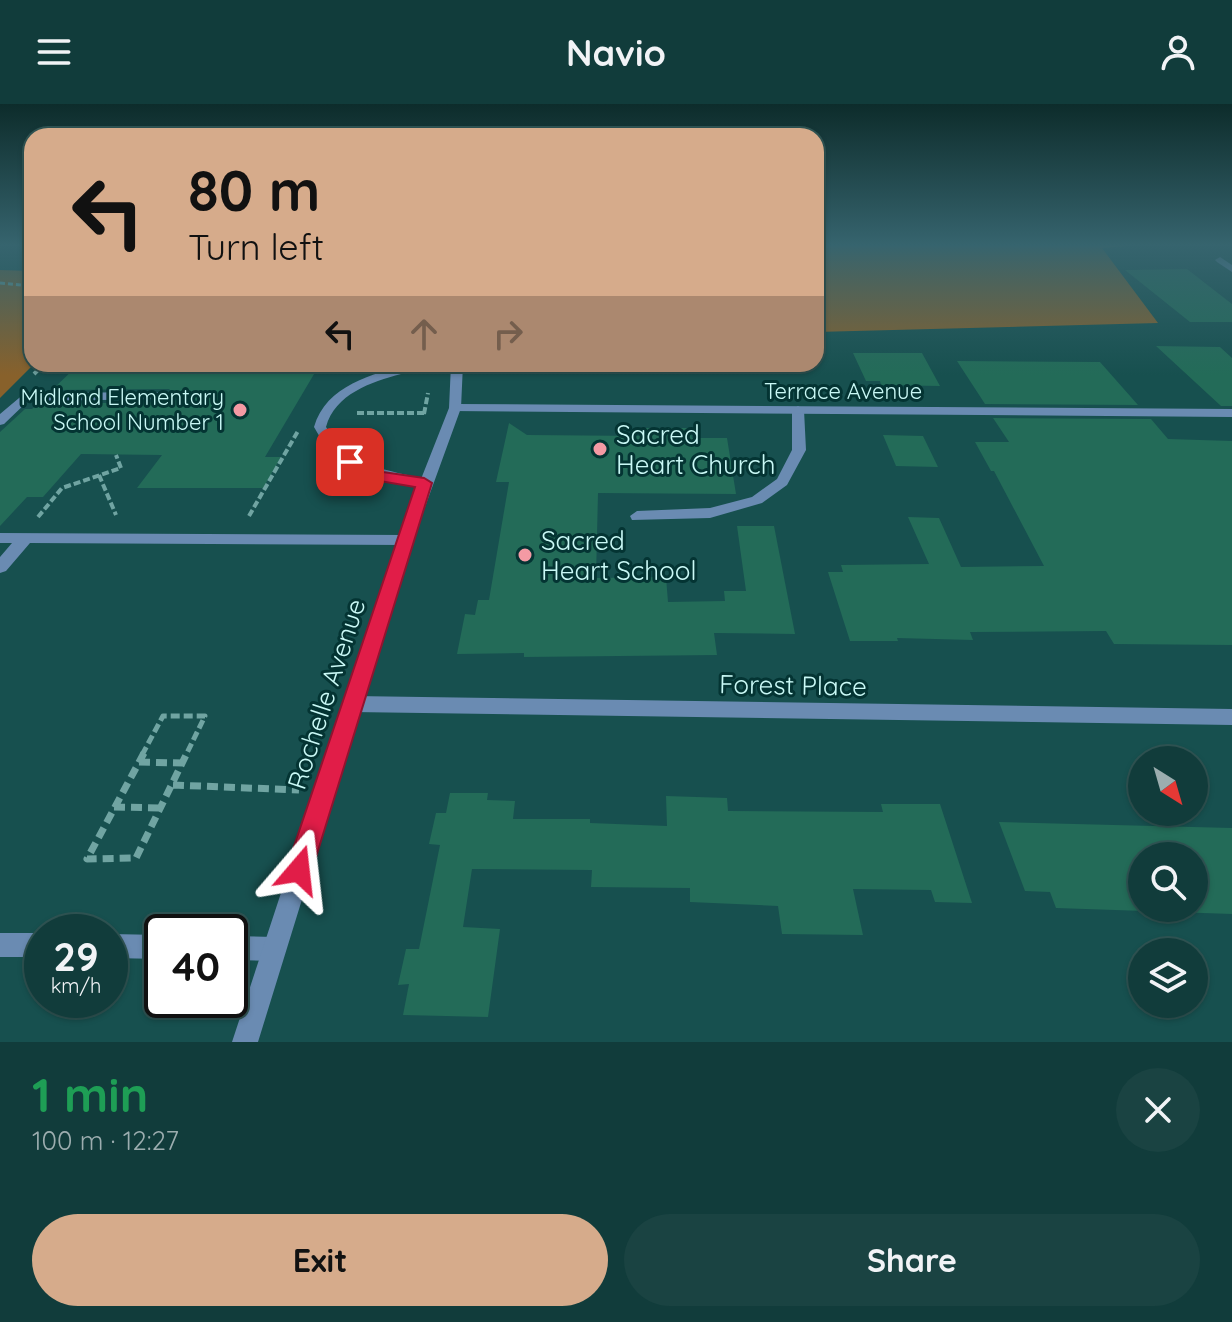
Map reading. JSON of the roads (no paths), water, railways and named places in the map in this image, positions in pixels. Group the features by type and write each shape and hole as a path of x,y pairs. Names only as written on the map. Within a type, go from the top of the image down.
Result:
{"street":[{"path":"396,372 349,391 326,409 320,427 327,444 350,462 380,476 424,483"},
{"name":"Rochelle Avenue","path":"245,1042 405,540 424,483 455,408 457,372"},
{"path":"0,421 25,397 169,396"},
{"name":"Terrace Avenue","path":"455,408 1232,413"},
{"path":"637,516 710,513 757,500 782,482 799,450 798,410"},
{"path":"0,538 405,540"},
{"path":"0,567 26,538"},
{"name":"Forest Place","path":"353,704 1232,717"},
{"path":"0,945 24,945"},
{"path":"248,948 274,949"}],"place":[{"name":"Midland Elementary School Number 1","path":"240,410"},
{"name":"Sacred Heart Church","path":"600,449"},
{"name":"Sacred Heart School","path":"525,555"}]}
